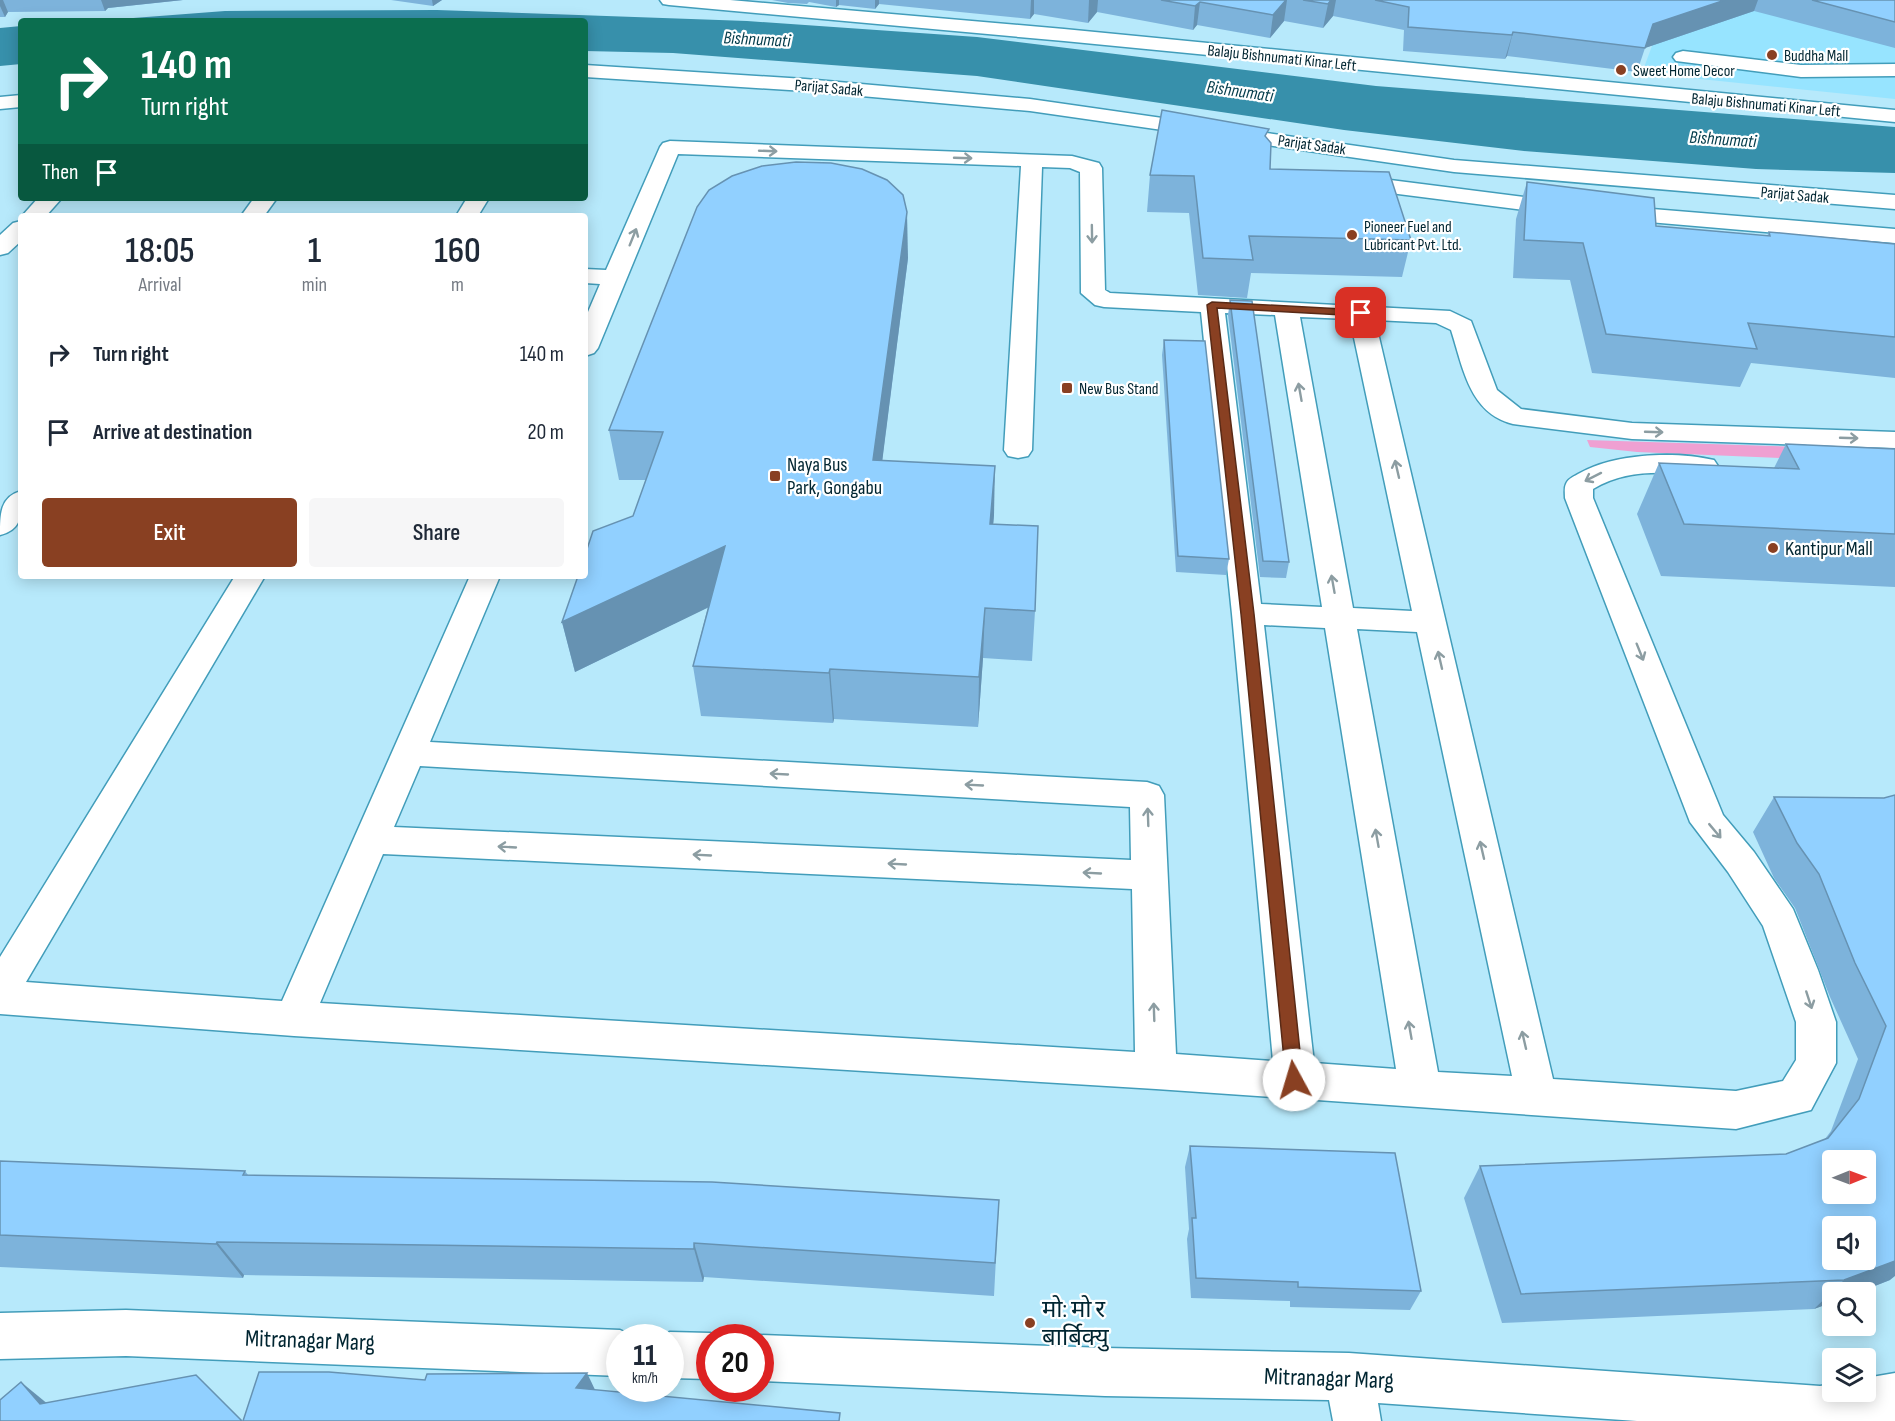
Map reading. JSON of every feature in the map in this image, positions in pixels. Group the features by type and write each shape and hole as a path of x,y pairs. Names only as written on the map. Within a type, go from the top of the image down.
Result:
{"street":[{"name":"Balaju Bishnumati Kinar Left","path":"669,0 1064,35 1895,116"},
{"path":"1683,57 1801,71 1895,70"},
{"name":"Parijat Sadak","path":"588,71 805,85 1030,105 1454,166 1895,202"},
{"path":"0,103 18,101"},
{"path":"1326,146 1328,173 1457,197 1731,224 1895,236"},
{"path":"588,341 670,147 1072,162 1091,168 1093,293 1104,300 1441,316 1462,326 1485,394 1513,416 1632,431 1895,440"},
{"path":"1018,450 1032,161"},
{"path":"1454,166 1457,197"},
{"path":"36,213 48,201"},
{"path":"254,213 264,201"},
{"path":"0,249 18,231"},
{"path":"588,276 616,277"},
{"path":"1212,305 1247,614 1294,1080"},
{"path":"1286,308 1420,1088"},
{"path":"1361,313 1537,1097"},
{"path":"0,997 294,1019 1156,1071 1736,1110 1796,1097 1816,1063 1816,1022 1780,920 1741,862 1708,822 1579,498 1579,485 1616,467 1649,464 1731,467"},
{"path":"0,526 18,504"},
{"path":"0,991 248,579"},
{"path":"294,1019 484,579"},
{"path":"1247,614 1431,622"},
{"path":"408,753 1147,795 1156,1071"},
{"path":"371,840 1150,875"},
{"name":"Mitranagar Marg","path":"0,1336 126,1333 606,1352"},
{"name":"Mitranagar Marg","path":"774,1359 1105,1372 1353,1399 1823,1415 1895,1397"}],"shaded area":[{"name":"Buddha Mall","path":"1719,0 1895,0 1895,99 1642,73 1656,35"},
{"path":"1587,440 1895,450 1895,463 1637,452 1590,447"}],"water":[{"name":"Bishnumati","path":"437,10 747,21 977,37 1376,86 1895,127 1895,173 1756,169 1524,151 1344,130 977,76 673,53 588,51 588,18 133,18 225,11"},
{"path":"18,26 18,64 0,66 0,28"}],"building":[{"path":"1161,0 1286,0 1273,15 1200,2 1195,6"},
{"path":"1303,0 1331,0 1328,4"},
{"path":"1375,0 1725,0 1653,24 1645,48 1513,32 1512,35 1408,27 1409,7"},
{"path":"1812,0 1895,0 1895,22"},
{"path":"1162,110 1269,129 1265,136 1271,143 1270,169 1389,172 1411,240 1249,236 1253,260 1203,258 1194,176 1150,175"},
{"path":"796,162 831,163 862,169 887,180 903,195 907,212 873,460 995,466 990,524 1038,526 1035,611 985,608 979,677 830,669 829,673 693,666 725,546 562,622 577,579 588,579 588,546 593,531 633,516 663,432 609,430 697,207 709,190 732,176 762,166"},
{"path":"1527,182 1654,198 1656,226 1770,236 1769,232 1895,244 1895,337 1748,323 1757,349 1606,334 1583,243 1524,240"},
{"path":"1230,300 1252,301 1289,562 1263,561"},
{"path":"1164,340 1205,341 1229,559 1178,556"},
{"path":"1786,444 1895,449 1895,534 1684,524 1659,463 1799,469"},
{"path":"1895,795 1895,1261 1876,1268 1876,1216 1822,1216 1822,1270 1871,1270 1844,1280 1521,1294 1480,1166 1786,1154 1828,1138 1859,1099 1886,1026 1855,963 1819,874 1797,843 1774,797 1884,798"},
{"path":"1190,1146 1395,1153 1421,1291 1298,1287 1298,1282 1196,1278 1192,1218 1196,1218"},
{"path":"0,1161 245,1171 243,1175 712,1182 999,1200 995,1263 694,1243 694,1249 217,1242 216,1244 0,1235"},
{"path":"259,1372 329,1372 425,1380 427,1374 587,1373 576,1388 606,1391 606,1402 684,1402 684,1398 696,1399 696,1402 724,1402 840,1413 839,1421 243,1421"},
{"path":"196,1375 242,1421 0,1421 0,1400 21,1382 40,1404"}],"place":[{"name":"Buddha Mall","path":"1772,55"},
{"name":"Sweet Home Decor","path":"1621,70"},
{"name":"Pioneer Fuel and Lubricant Pvt. Ltd.","path":"1352,235"},
{"name":"New Bus Stand","path":"1067,388"},
{"name":"Naya Bus Park, Gongabu","path":"775,476"},
{"name":"Kantipur Mall","path":"1773,548"},
{"name":"मो: मो र बार्बिक्यु","path":"1030,1323"}],"route":[{"path":"1294,1080 1247,614 1212,305 1361,313"}]}
